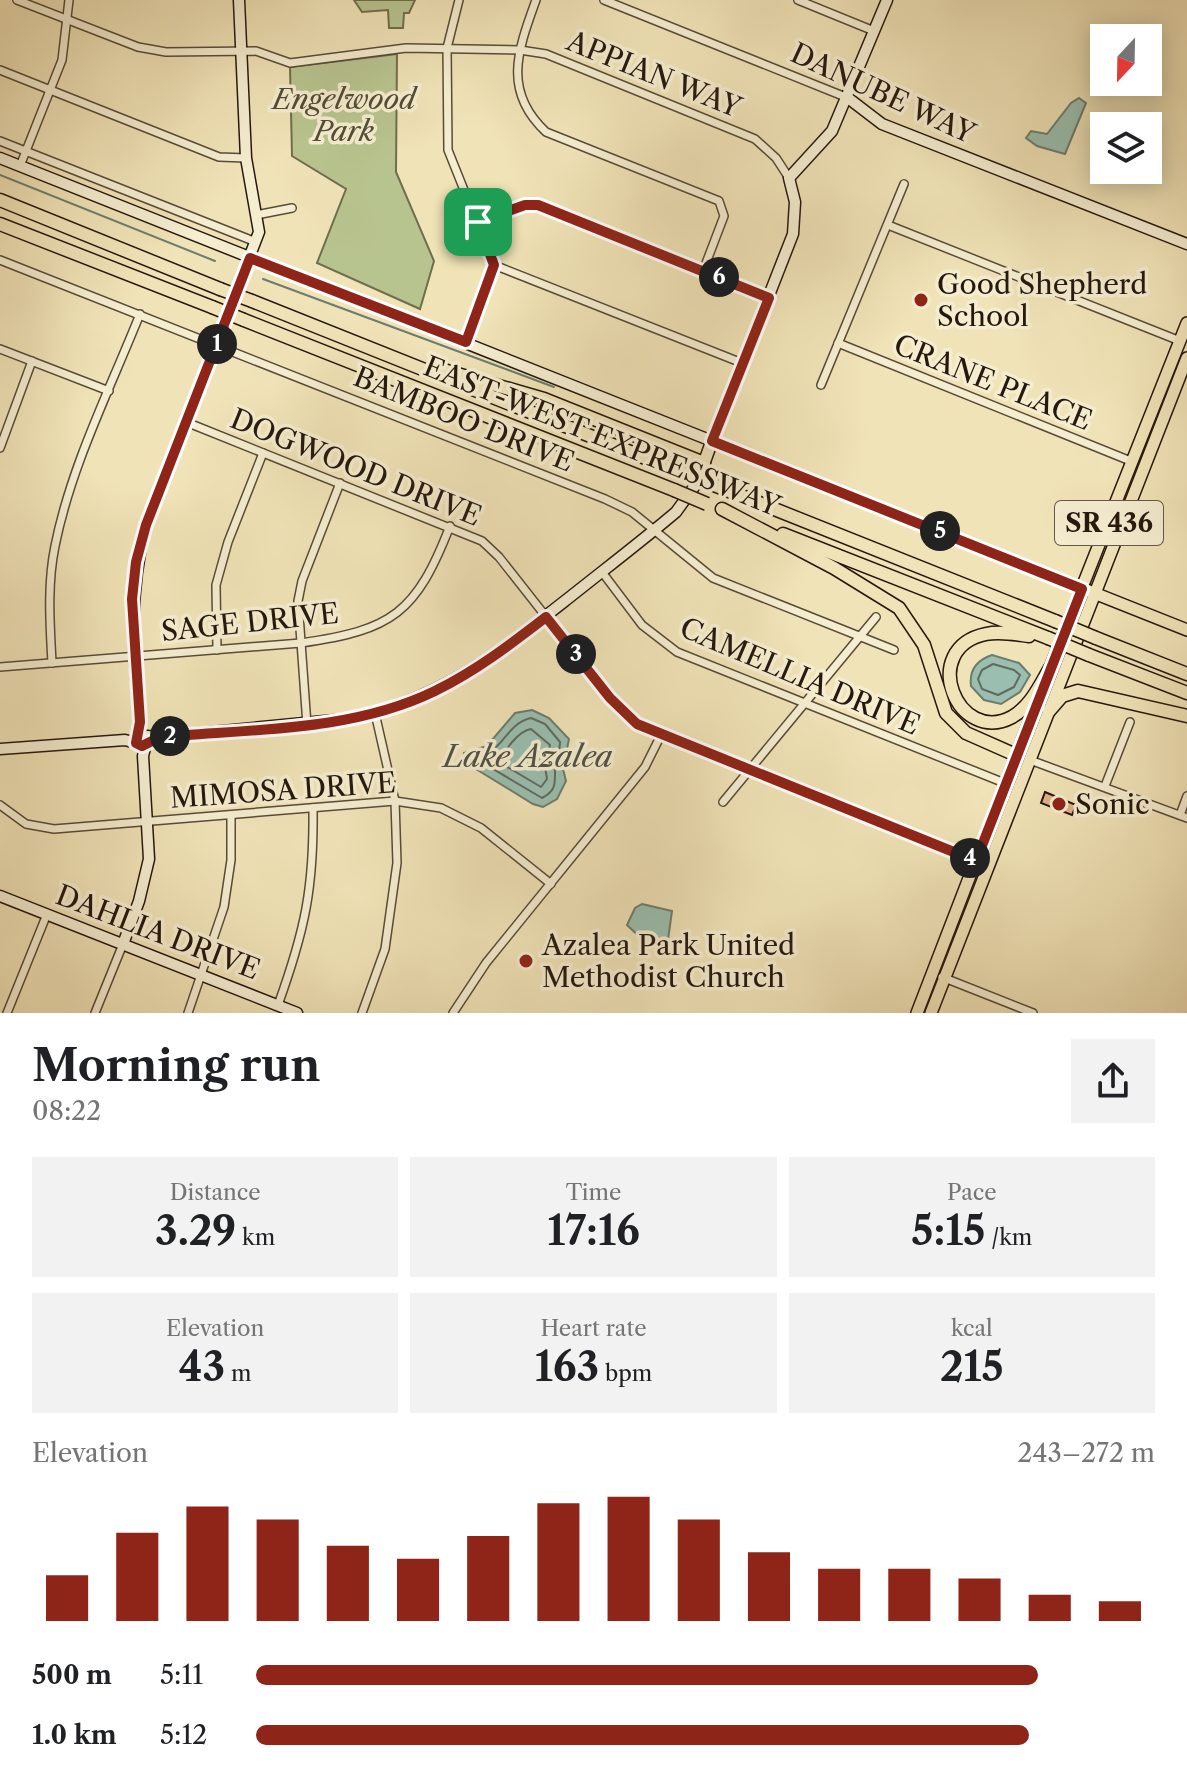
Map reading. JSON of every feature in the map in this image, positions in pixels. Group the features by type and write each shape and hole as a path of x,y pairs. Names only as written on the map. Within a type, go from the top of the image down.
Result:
{"highway":[{"name":"EAST-WEST EXPRESSWAY","path":"0,200 1187,674"},
{"name":"EAST-WEST EXPRESSWAY","path":"0,224 1187,693"},
{"path":"409,364 448,371 544,399 704,463"},
{"path":"722,509 870,589 899,608 924,645 946,713 966,733 1024,758"},
{"path":"1048,638 1000,633 973,638 955,655 949,682 959,705 969,714 991,721 1003,720 1025,707 1050,668"},
{"path":"1049,711 1062,696 1078,691 1187,716"}],"main road":[{"name":"SR 436","path":"931,1013 1024,758 1050,668 1187,323"},
{"name":"SR 436","path":"917,1013 1007,784 1049,711 1187,358"},
{"path":"704,463 712,441 1187,630"}],"street":[{"name":"APPIAN WAY","path":"17,0 138,47 166,52 256,51 290,63 406,48 520,50 546,54 755,139 776,158 789,178"},
{"path":"20,166 62,60 69,0"},
{"path":"95,1013 139,901 149,859 134,656 132,599 136,562 146,525 259,232 246,158 239,0"},
{"path":"459,0 447,48 448,150 454,172 494,265 466,342"},
{"path":"536,0 520,50 516,83 528,116 546,132 719,201 724,216 703,271"},
{"name":"DANUBE WAY","path":"604,0 848,98 882,124 1187,244"},
{"path":"798,0 874,31"},
{"path":"0,158 712,441 793,234 795,202 789,178 823,143 848,98 887,0"},
{"path":"0,70 219,157 246,158"},
{"path":"0,141 256,242"},
{"path":"821,385 904,184"},
{"path":"478,222 514,207 538,205 769,298"},
{"path":"256,215 292,208"},
{"path":"888,225 1180,341"},
{"name":"BAMBOO DRIVE","path":"0,260 605,499 632,512 713,578 894,650"},
{"path":"494,265 742,363"},
{"path":"52,663 49,598 55,546 68,497 140,314"},
{"name":"CRANE PLACE","path":"838,343 1133,462"},
{"path":"0,349 109,391"},
{"path":"0,448 32,361"},
{"name":"DOGWOOD DRIVE","path":"186,422 482,541 499,557 610,698 637,724 976,861"},
{"path":"217,650 216,585 228,542 263,453"},
{"path":"0,749 140,741 307,725 375,713 434,692 464,675 546,617 655,530 687,500 704,463"},
{"path":"307,725 298,601 302,581 340,483"},
{"name":"SAGE DRIVE","path":"0,667 301,643 372,628 397,615 419,592 433,569 450,526"},
{"name":"CAMELLIA DRIVE","path":"602,572 642,625 669,647 1007,784"},
{"path":"723,802 876,617"},
{"path":"362,1013 385,949 397,863 395,801 375,713"},
{"path":"1105,786 1130,722"},
{"path":"453,1013 486,963 645,767 661,735"},
{"path":"1024,758 1183,817 1187,796"},
{"name":"MIMOSA DRIVE","path":"0,805 26,824 39,828 395,801 441,808 481,828 551,884"},
{"path":"278,1005 301,943 308,913 314,867 313,808"},
{"path":"188,1013 224,907 231,860 231,815"},
{"name":"DAHLIA DRIVE","path":"0,896 297,1013"},
{"path":"7,1013 47,914"},
{"path":"933,974 1020,1011 1033,1013"}],"green space":[{"path":"354,0 415,0 409,13 404,13 403,28 389,28 388,10 362,12"},
{"name":"Engelwood Park","path":"397,54 396,172 434,261 420,309 317,263 346,189 292,156 290,67"}],"water":[{"path":"1079,98 1086,103 1065,154 1037,146 1026,138 1031,131 1047,134 1071,103"},
{"path":"992,655 1019,663 1030,675 1020,692 1001,704 984,700 971,686 975,666"},
{"name":"Lake Azalea","path":"532,710 549,718 569,739 563,769 566,781 557,799 543,807 466,763 464,753 487,746 515,713"},
{"path":"642,904 672,911 668,940 662,946 644,941 627,925 635,908"}],"building":[{"name":"Sonic","path":"1045,792 1076,805 1072,815 1041,803"}],"waterway":[{"path":"0,175 215,261"},
{"path":"263,279 554,387"}],"place":[{"name":"Good Shepherd School","path":"921,300"},
{"name":"Sonic","path":"1059,804"},
{"name":"Azalea Park United Methodist Church","path":"526,961"}],"route":[{"path":"538,205 769,298 712,441 1082,589 976,861 637,724 610,698 546,617 493,657 434,692 375,713 307,725 160,737 142,746 136,743 140,722 132,599 136,562 146,525 250,258 466,342 494,265 478,222 514,207 538,205"}]}
